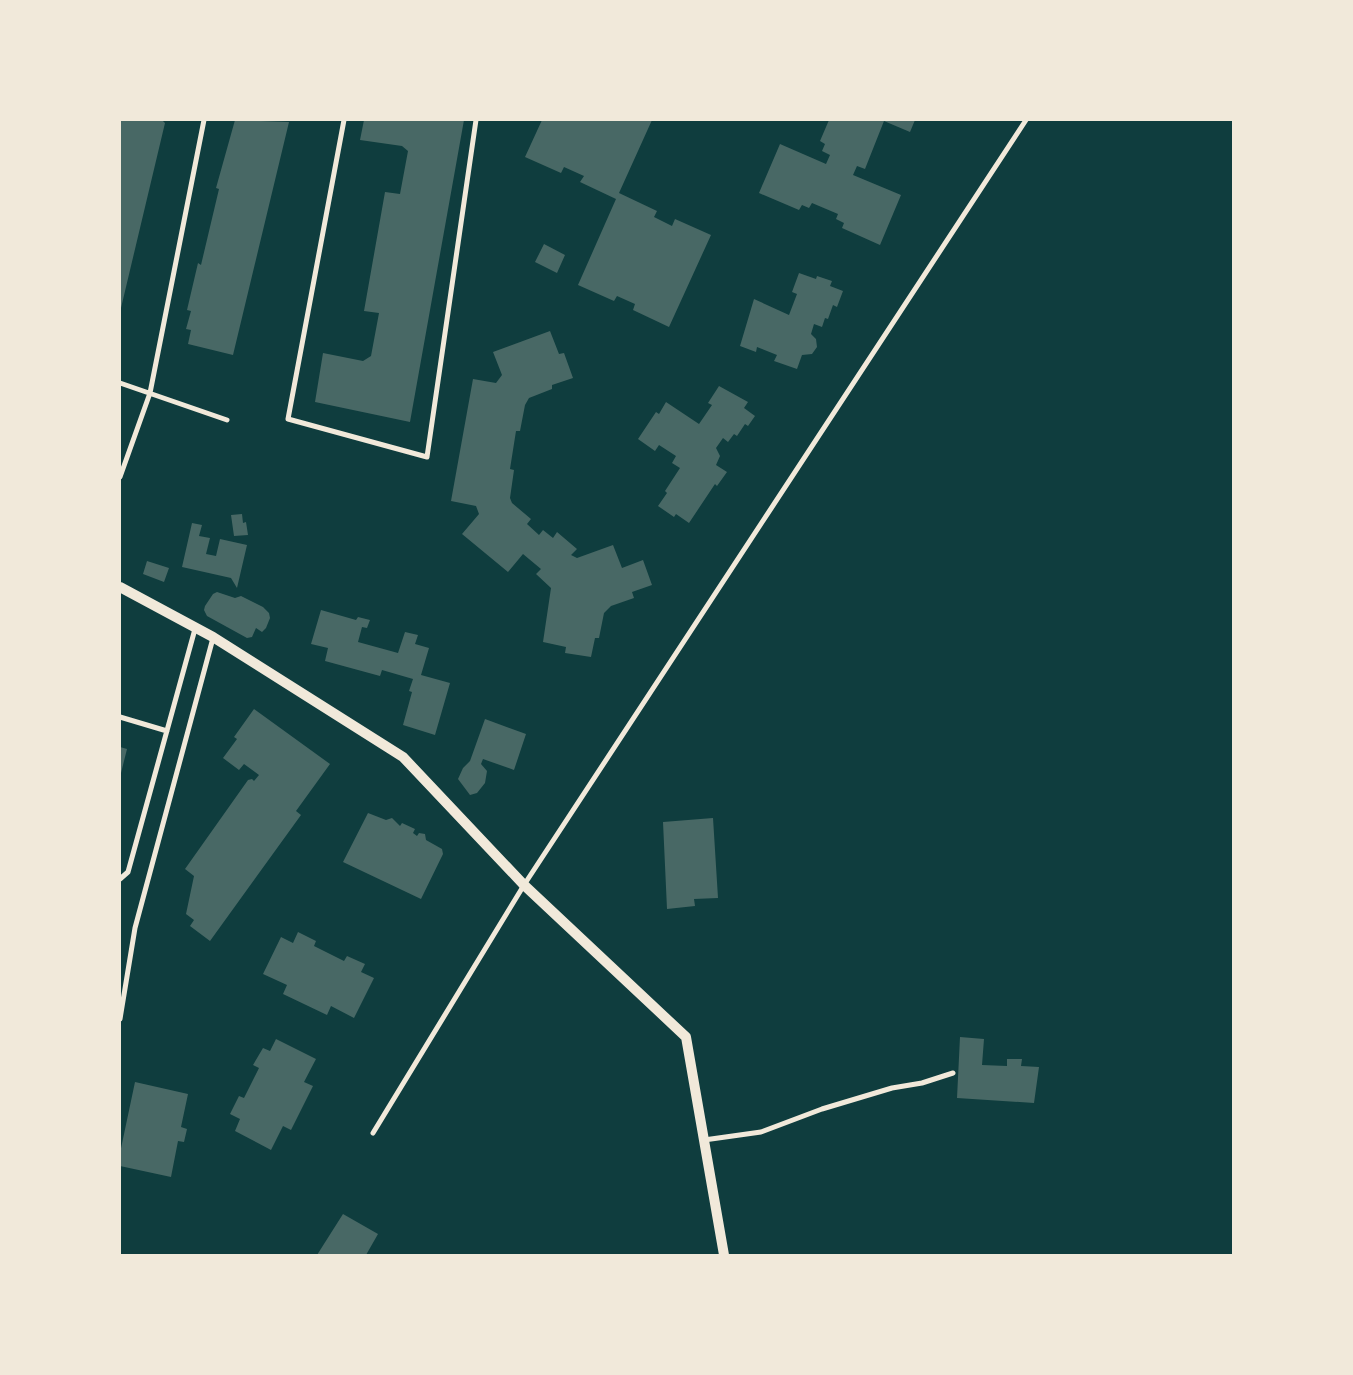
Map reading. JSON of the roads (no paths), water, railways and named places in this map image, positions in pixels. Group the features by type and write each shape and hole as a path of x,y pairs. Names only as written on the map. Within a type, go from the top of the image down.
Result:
{"main road":[{"path":"120,587 213,637 403,758 524,885 686,1037 724,1255"}],"street":[{"path":"120,477 150,393 204,120"},
{"path":"344,120 288,419 427,457 476,120"},
{"path":"373,1132 524,885 1026,120"},
{"path":"120,383 227,420"},
{"path":"120,879 128,872 195,629"},
{"path":"120,1019 135,928 213,637"},
{"path":"120,717 167,731"},
{"path":"704,1140 761,1132 822,1109 892,1088 922,1083 952,1073"}]}
